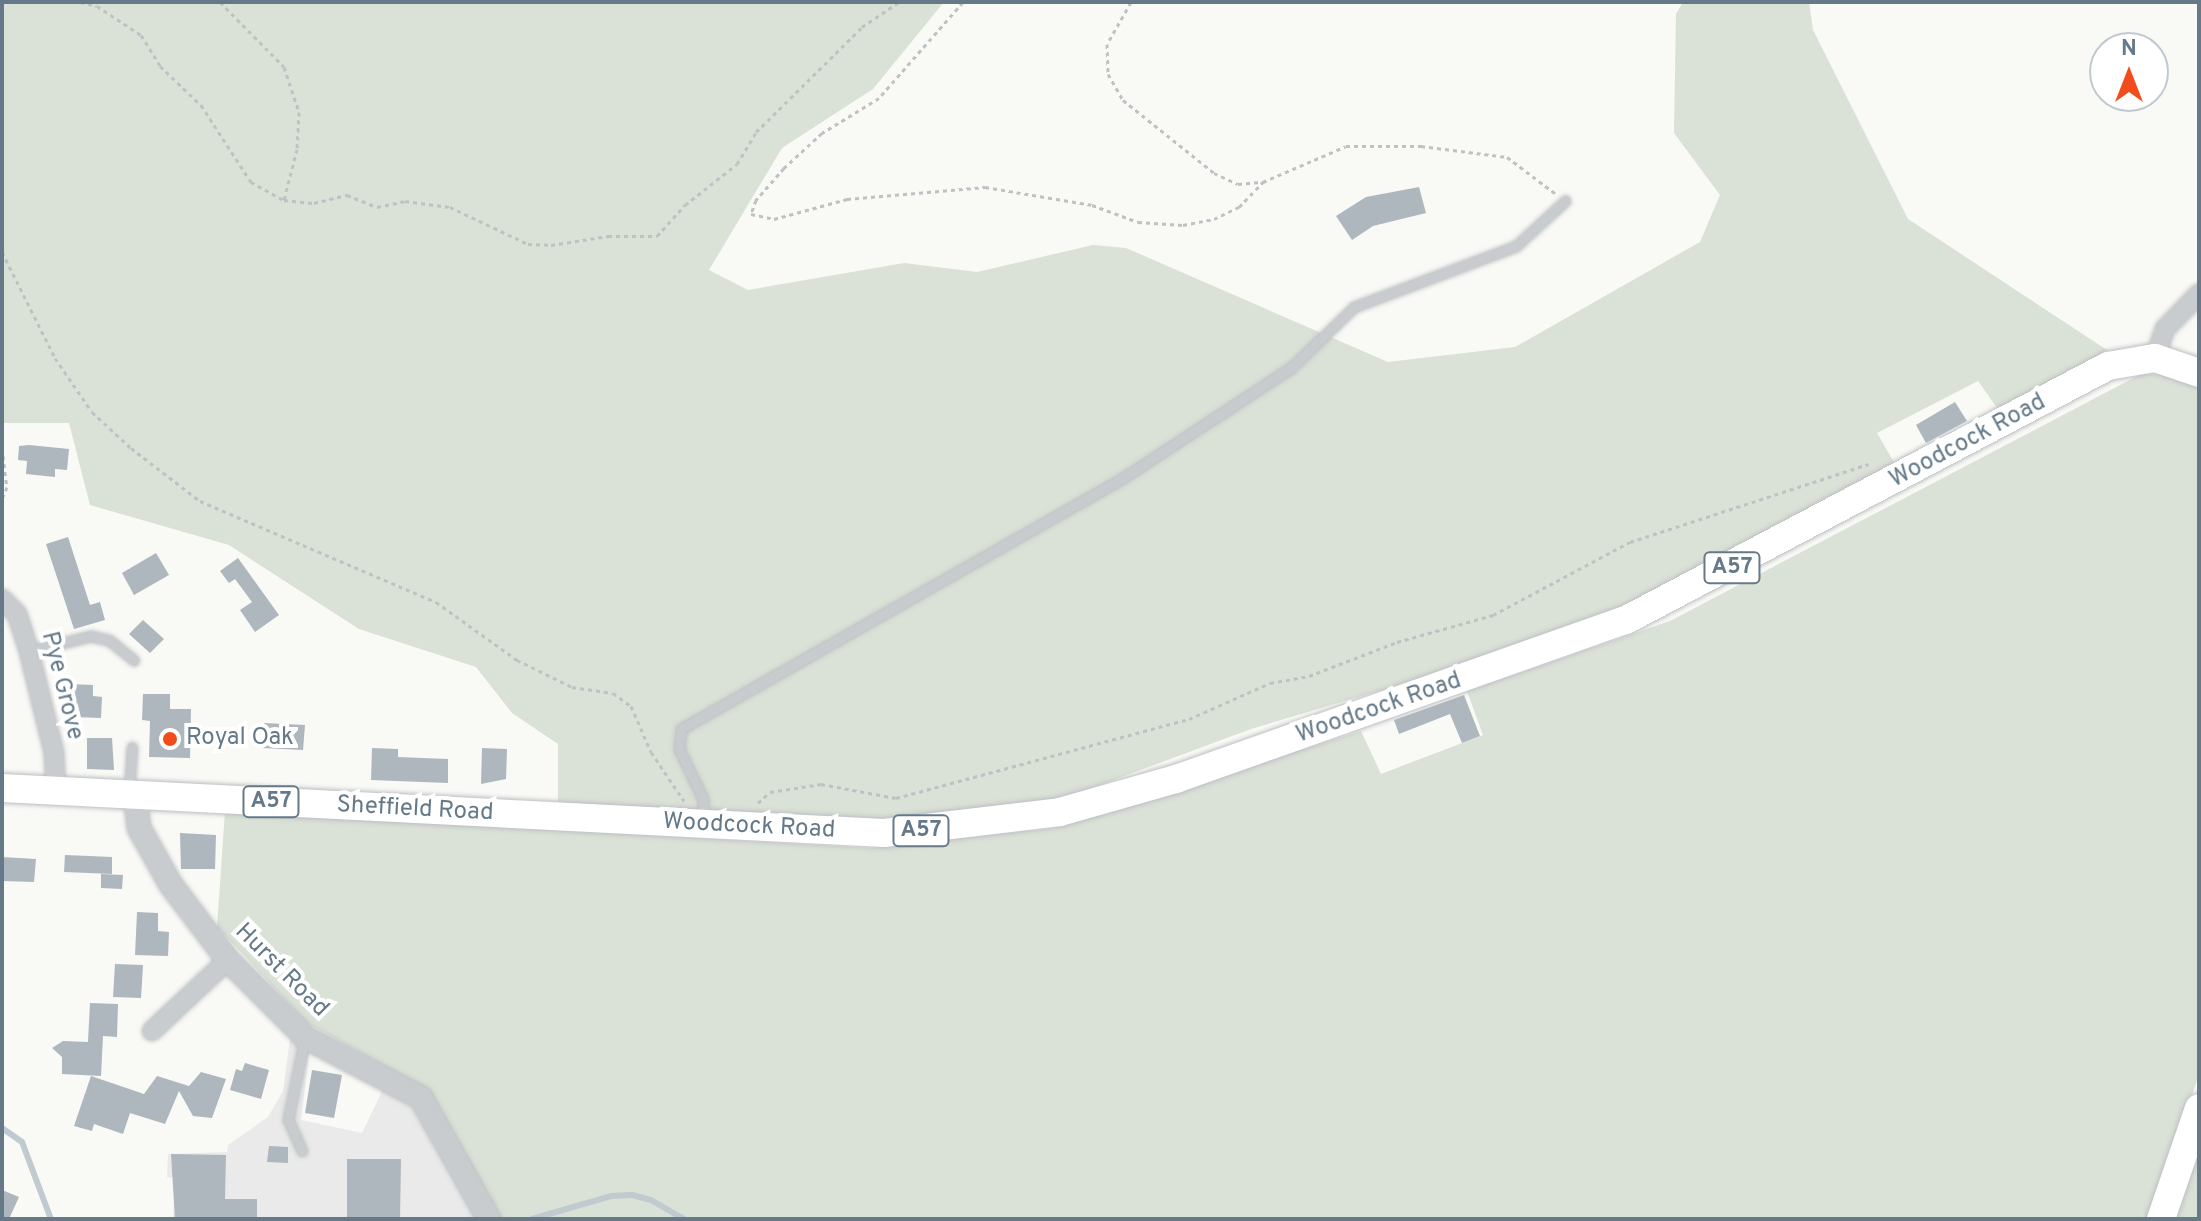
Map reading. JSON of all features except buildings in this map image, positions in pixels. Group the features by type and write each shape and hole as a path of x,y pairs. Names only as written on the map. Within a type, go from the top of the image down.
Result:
{"main road":[{"name":"Woodcock Road","path":"541,817 718,827 927,831 1014,821 1119,797 1577,640 1676,597 2108,366 2155,358"},
{"name":"A57","path":"2155,358 2199,373"},
{"name":"Sheffield Road","path":"2,788 541,817"},
{"path":"2161,1219 2199,1108"}],"street":[{"path":"2155,358 2165,329 2199,294"},
{"name":"Pye Grove","path":"2,599 17,614 29,651 54,753 56,791"},
{"name":"Hurst Road","path":"132,795 139,828 171,885 228,960 305,1037 421,1098 489,1219"},
{"path":"152,1031 228,960"}],"lane":[{"path":"718,827 679,749 681,729 1123,478 1292,367 1354,307 1516,246 1565,201"},
{"path":"29,651 91,636 109,640 134,660"},
{"path":"132,747 132,795"},
{"path":"302,1151 288,1119 305,1037"}],"path":[{"path":"80,2 97,6 141,35 160,66 201,105 251,182 284,200 314,203 347,195 377,207 405,201 450,207 528,244 657,236 685,205 737,164 756,132 862,27 899,2"},
{"path":"220,2 284,67 299,112 297,149 284,200"},
{"path":"963,2 879,98 822,133 784,168 756,200 751,214 774,219 847,199 985,187 1092,205 1138,222 1183,225 1239,207 1263,182"},
{"path":"1131,2 1107,44 1108,74 1123,100 1214,173 1238,184 1263,182 1346,146 1421,146 1507,157 1565,201"},
{"path":"2,252 21,281 55,358 92,412 131,448 200,501 436,602 517,660 572,687 613,693 631,706 651,752 684,799"},
{"path":"2,448 7,487 2,499"},
{"path":"718,827 770,792 821,784 896,798 1189,719 1270,683 1309,676 1397,642 1493,615 1630,542 1869,464 1885,487"}],"shaded area":[{"path":"2,2 944,2 873,89 782,148 709,270 748,290 904,263 977,272 1093,245 1126,248 1388,362 1515,347 1700,242 1720,195 1674,133 1676,14 1683,2 1809,2 1813,30 1908,219 2110,352 2000,412 1978,381 1877,433 1898,469 1685,584 1469,664 1251,729 1057,801 879,821 558,803 558,744 512,713 476,667 359,629 229,545 90,505 69,423 2,423"},
{"path":"2143,373 2177,376 2199,389 2199,1074 2152,1219 501,1219 429,1091 307,1023 217,927 225,811 869,848 1054,828 1361,731 1381,774 1483,735 1467,691 1670,621"},
{"path":"290,1039 309,1054 301,1120 362,1133 385,1085 425,1118 480,1219 173,1219 175,1178 167,1177 168,1154 227,1152 228,1145 268,1117 283,1091"},
{"path":"2199,1153 2199,1219 2175,1219"}],"waterway":[{"path":"2,1128 22,1142 51,1219"},
{"path":"532,1219 611,1196 632,1195 651,1200 684,1219"}],"place":[{"name":"Royal Oak","path":"170,739"}]}
